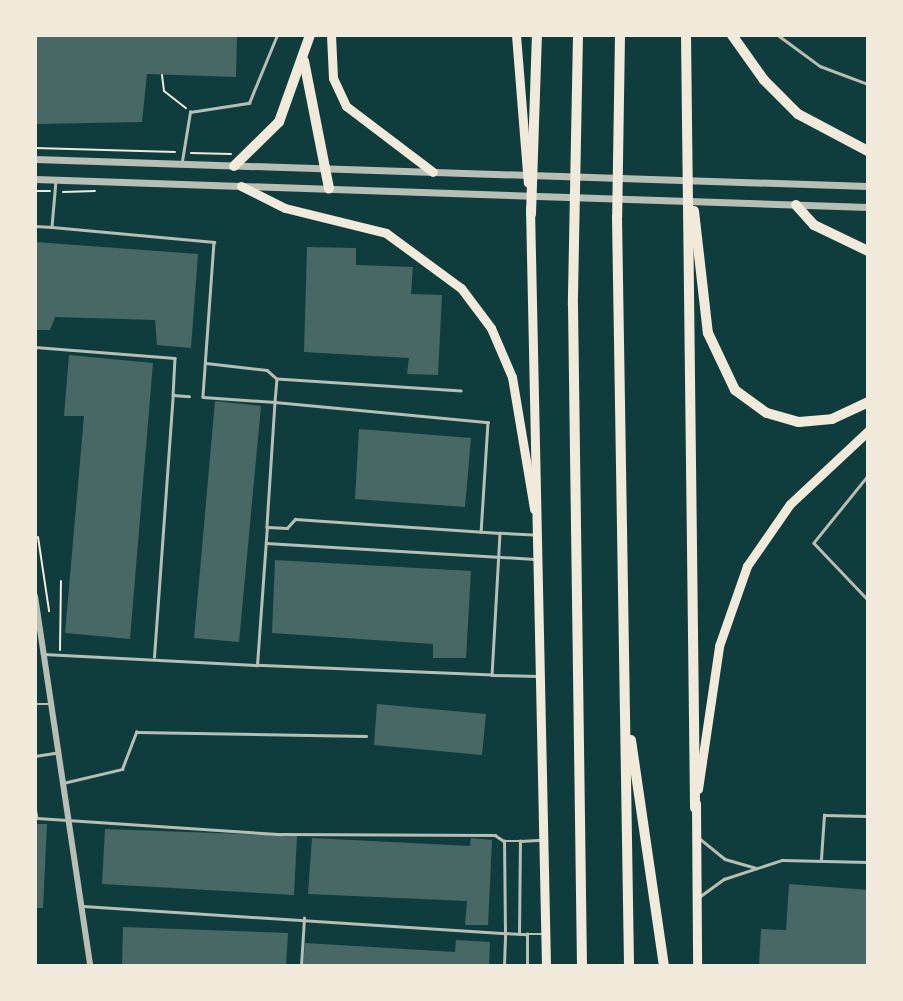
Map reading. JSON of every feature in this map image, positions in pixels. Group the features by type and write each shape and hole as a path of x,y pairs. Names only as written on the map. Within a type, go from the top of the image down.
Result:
{"highway":[{"path":"234,166 276,126 304,61 310,35"},
{"path":"531,214 529,157 537,35"},
{"path":"578,35 572,216 582,966"},
{"path":"620,35 617,218 629,966"},
{"path":"685,35 692,219 695,808"},
{"path":"732,35 792,108 868,151"},
{"path":"304,61 329,189"},
{"path":"796,205 814,225 868,251"},
{"path":"692,219 708,333 735,390 767,414 799,422 832,419 868,402"},
{"path":"625,702 664,966"}],"main road":[{"path":"331,35 333,78 346,106 433,172"},
{"path":"516,35 529,157"},
{"path":"241,186 285,208 386,233 431,260 469,297 512,377 538,535"},
{"path":"531,214 546,966"},
{"path":"697,966 695,808 719,646 747,566 790,504 868,431"}],"street":[{"path":"35,159 868,186"},
{"path":"35,179 868,207"},
{"path":"35,596 90,966"}],"lane":[{"path":"181,164 190,112 249,103 277,35"},
{"path":"778,35 820,66 868,84"},
{"path":"52,228 56,180"},
{"path":"35,226 214,242 203,397 488,422 481,532"},
{"path":"35,347 175,359 154,657"},
{"path":"205,363 267,370 277,379 461,391"},
{"path":"257,665 277,379"},
{"path":"173,395 189,396"},
{"path":"868,476 814,543 868,600"},
{"path":"267,527 287,528 295,519 538,535"},
{"path":"492,675 500,533"},
{"path":"266,543 539,559"},
{"path":"44,654 541,677"},
{"path":"35,704 51,703"},
{"path":"63,783 122,769 136,732 366,736"},
{"path":"35,756 58,752"},
{"path":"35,807 36,818 282,834 495,835 505,841 544,840"},
{"path":"821,860 824,815 868,817"},
{"path":"696,835 725,859 757,868"},
{"path":"504,966 505,841"},
{"path":"519,934 520,841"},
{"path":"697,899 724,878 789,859 868,862"},
{"path":"82,906 545,934"},
{"path":"301,966 304,918"},
{"path":"527,934 527,966"}],"path":[{"path":"162,75 164,91 190,112"},
{"path":"35,148 211,154"},
{"path":"61,192 100,190"},
{"path":"35,191 48,191"},
{"path":"37,537 50,611"},
{"path":"60,646 61,581"}],"building":[{"path":"35,35 237,35 236,77 147,74 142,122 35,124"},
{"path":"35,242 198,254 191,348 157,345 155,320 55,317 50,330 35,330"},
{"path":"307,247 356,248 356,265 413,267 411,294 442,295 438,375 407,374 409,358 304,352"},
{"path":"69,355 153,363 130,639 65,633 84,416 64,416"},
{"path":"215,401 261,406 239,642 194,638"},
{"path":"359,429 471,438 465,507 355,499"},
{"path":"275,560 471,571 466,658 433,658 433,644 272,633"},
{"path":"377,704 486,714 482,755 374,745"},
{"path":"35,824 47,824 43,908 35,908"},
{"path":"105,829 297,836 294,895 102,884"},
{"path":"312,838 470,846 471,838 492,840 488,925 465,925 467,901 308,894"},
{"path":"789,884 868,890 868,966 759,966 761,929 786,930"},
{"path":"123,927 288,933 286,966 122,966"},
{"path":"456,940 490,942 489,966 303,966 305,943 455,952"}]}
